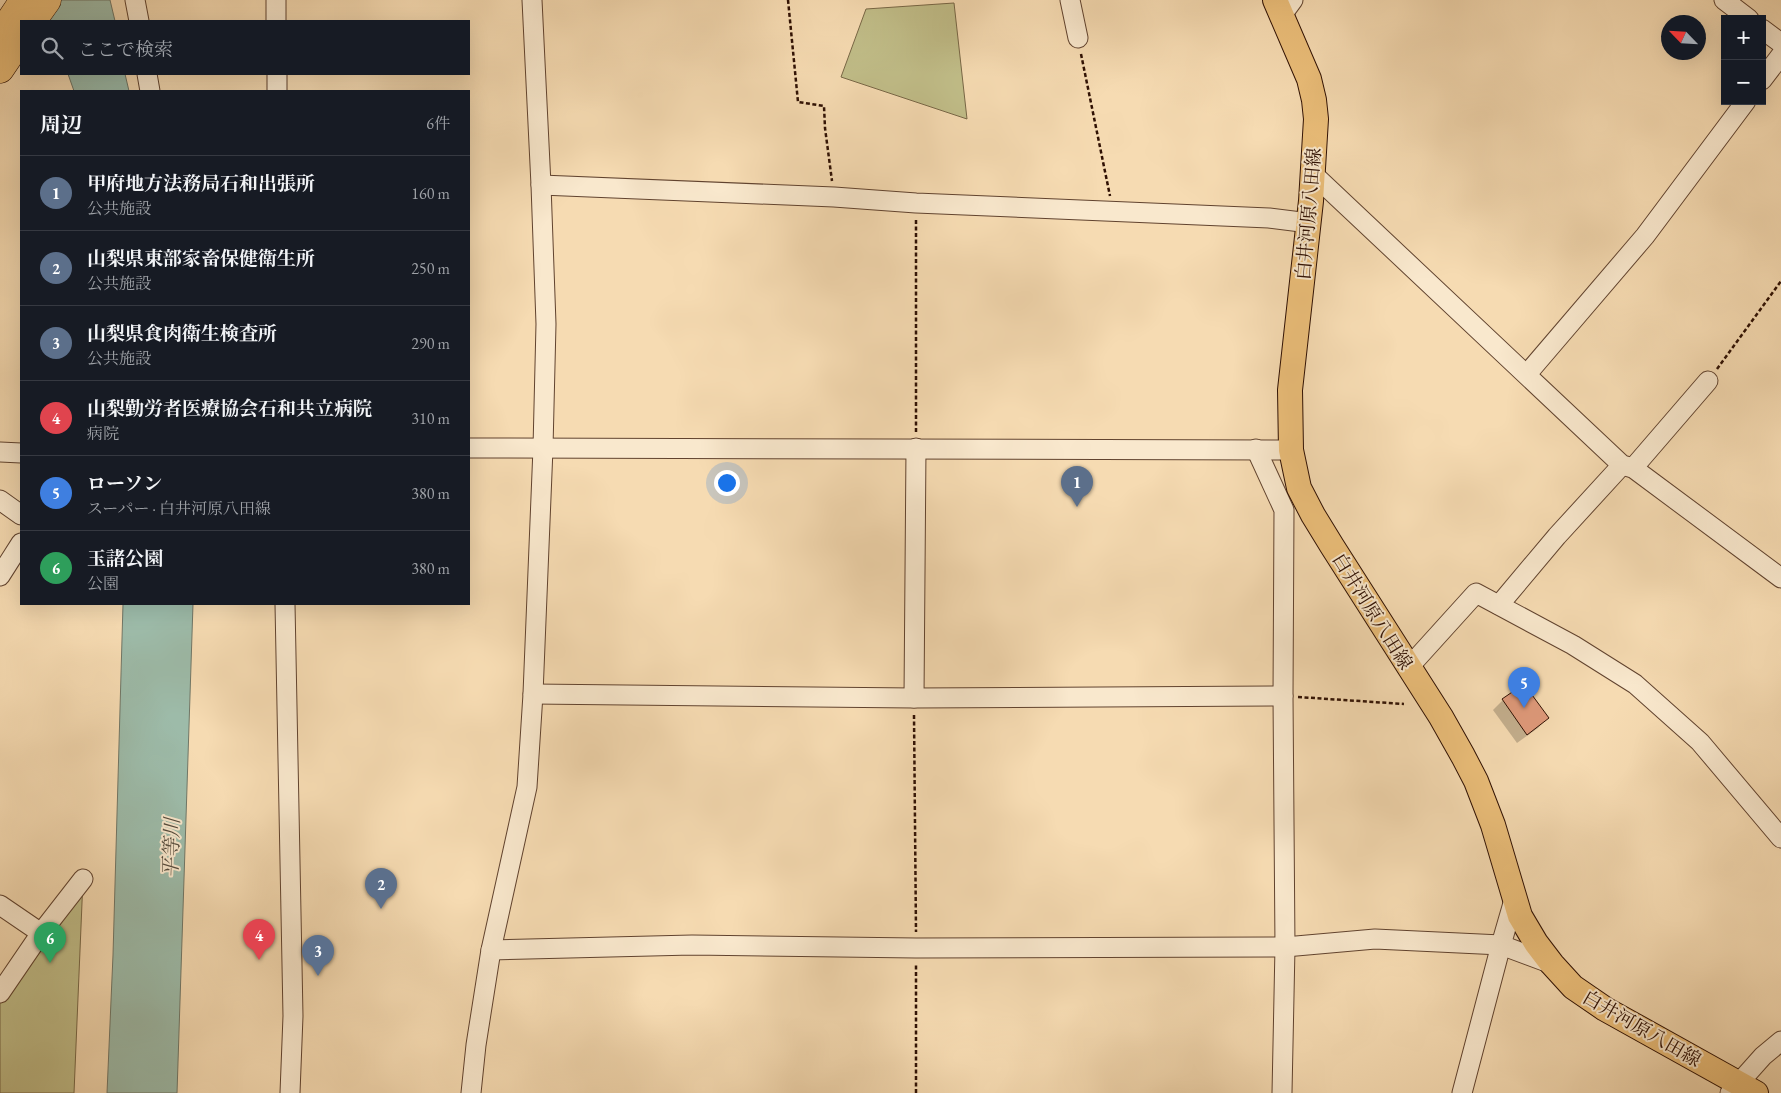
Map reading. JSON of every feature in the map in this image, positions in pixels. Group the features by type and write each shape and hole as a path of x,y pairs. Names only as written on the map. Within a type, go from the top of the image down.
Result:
{"highway":[{"path":"0,36 24,0"},
{"path":"33,20 47,0"},
{"path":"1,67 20,39"}],"main road":[{"name":"白井河原八田線","path":"1283,5 1314,100 1316,119 1313,174 1290,390 1291,450 1300,488 1313,515 1441,716 1464,756 1493,825 1520,916 1536,943 1573,987 1604,1008 1742,1090"}],"street":[{"path":"135,0 139,20"},
{"path":"276,0 276,20"},
{"path":"471,1093 476,1045 491,950 527,787 533,694 546,324 532,0"},
{"path":"1070,0 1078,38"},
{"path":"1724,0 1744,15"},
{"path":"1766,32 1781,43"},
{"path":"1766,75 1781,55"},
{"path":"148,75 150,90"},
{"path":"277,75 277,90"},
{"path":"1527,374 1645,236 1743,105"},
{"path":"1313,174 1628,466 1781,578"},
{"path":"541,185 1269,218 1308,223"},
{"path":"1499,605 1557,536 1628,466 1708,381"},
{"path":"470,448 1291,450"},
{"path":"914,698 916,448"},
{"path":"1256,449 1284,510 1282,1093"},
{"path":"0,452 20,453"},
{"path":"0,500 20,514"},
{"path":"0,576 20,545"},
{"path":"1409,667 1476,594 1573,644 1635,684 1700,742 1781,838"},
{"path":"286,605 293,1016 290,1093"},
{"path":"533,694 914,698 1283,696"},
{"path":"0,993 41,933 83,879"},
{"path":"1462,1093 1514,900"},
{"path":"0,905 41,933"},
{"path":"491,950 692,945 916,948 1284,947 1375,939 1501,945 1552,964"},
{"path":"1742,1090 1763,1056 1781,1041"}],"path":[{"path":"788,0 798,102 824,106 824,128 834,197"},
{"path":"1078,38 1113,212"},
{"path":"916,203 916,448"},
{"path":"1708,381 1781,281"},
{"path":"1283,696 1404,704"},
{"path":"914,698 916,1093"}],"shaded area":[{"path":"954,3 967,119 841,77 866,9"},
{"path":"83,879 74,1093 0,1093 0,993"}],"water":[{"path":"43,0 110,0 115,20 50,20"},
{"path":"68,75 125,75 129,90 74,90"},
{"name":"平等川","path":"123,605 193,605 177,1093 107,1093"}],"building":[{"path":"1524,684 1549,718 1527,735 1502,699"}],"place":[{"name":"甲府地方法務局石和出張所","path":"1077,507"},
{"name":"ローソン","path":"1524,708"},
{"name":"山梨県東部家畜保健衛生所","path":"381,909"},
{"name":"山梨勤労者医療協会石和共立病院","path":"259,960"},
{"name":"玉諸公園","path":"50,963"},
{"name":"山梨県食肉衛生検査所","path":"318,976"}]}
